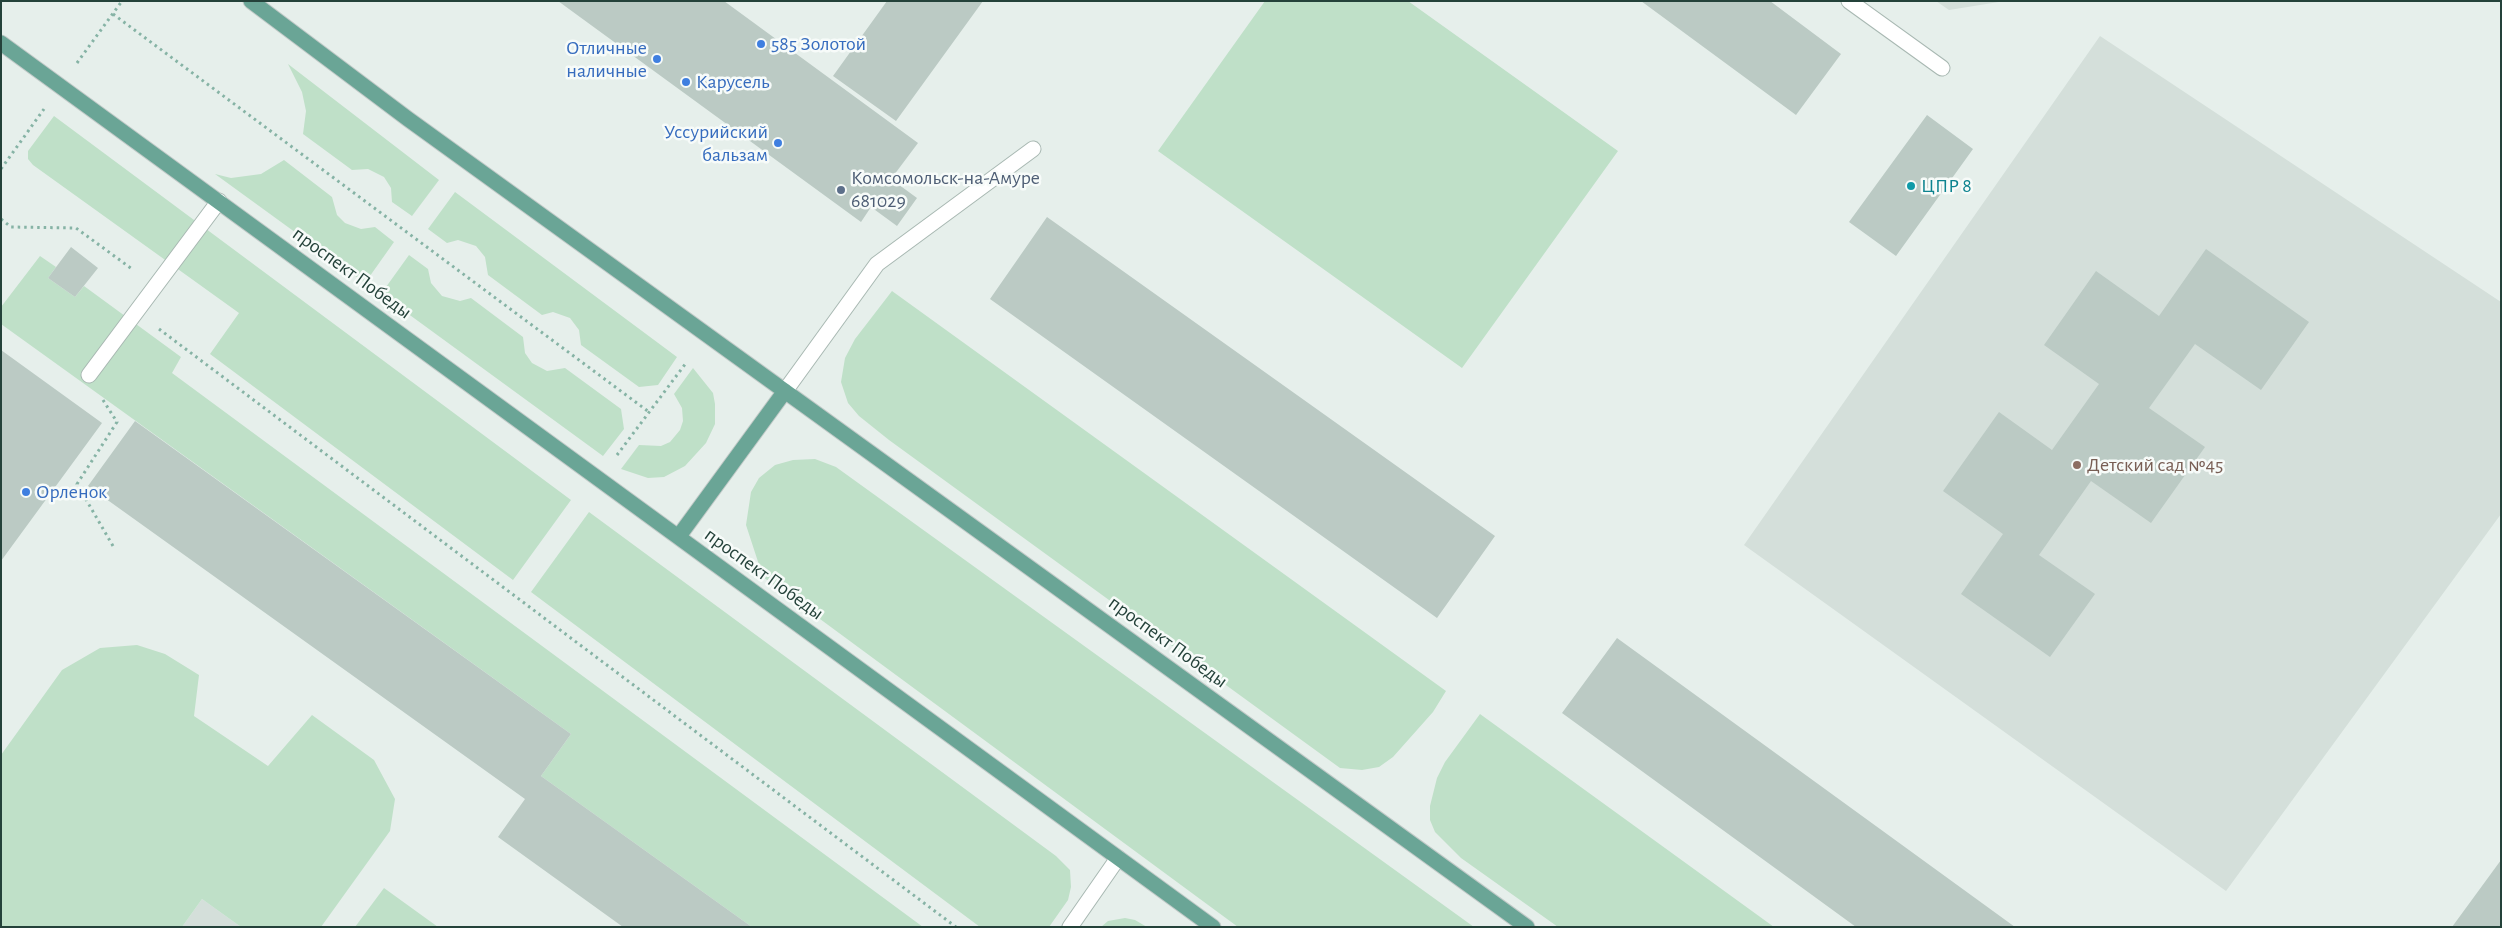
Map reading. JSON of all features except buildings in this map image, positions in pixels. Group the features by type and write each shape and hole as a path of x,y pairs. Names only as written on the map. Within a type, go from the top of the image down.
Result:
{"main road":[{"name":"проспект Победы","path":"251,1 416,125 1527,927"},
{"name":"проспект Победы","path":"1,43 1213,927"},
{"name":"проспект Победы","path":"679,536 785,391"}],"lane":[{"path":"1848,1 1942,68"},
{"path":"785,391 877,264 1033,149"},
{"path":"89,375 219,201"},
{"path":"1070,927 1118,858"}],"path":[{"path":"113,14 649,412"},
{"path":"1,219 11,227 76,228 137,272 136,312 956,927"},
{"path":"612,463 686,363"},
{"path":"89,375 116,422 77,484 113,546"}],"shaded area":[{"path":"1936,1 2005,1 1949,10"},
{"path":"2100,36 2501,302 2501,514 2226,891 1744,545"},
{"path":"202,899 241,927 182,927"}],"green space":[{"path":"1265,1 1408,1 1618,151 1462,368 1158,151"},
{"path":"288,64 439,180 412,216 392,202 391,188 384,177 368,169 352,170 303,134 306,111 302,92"},
{"path":"54,116 571,500 513,580 210,354 239,313 33,165 28,159 28,151"},
{"path":"284,160 332,197 337,215 345,223 361,229 375,227 394,242 365,283 215,174 231,178 261,174"},
{"path":"455,192 677,357 658,385 639,387 581,345 579,330 570,318 553,312 542,315 488,275 485,257 476,246 458,240 447,243 428,229"},
{"path":"409,255 428,269 431,283 442,296 460,301 471,298 523,337 525,353 532,363 547,371 565,368 621,409 624,429 603,456 381,294"},
{"path":"40,256 56,267 48,278 75,297 84,286 181,357 172,373 923,927 752,927 541,776 571,734 1,324 1,307"},
{"path":"892,291 1446,691 1433,712 1393,757 1379,767 1362,770 1340,768 889,440 859,416 848,403 841,382 845,358 855,339"},
{"path":"693,368 713,393 715,404 715,424 706,443 685,466 664,477 648,478 621,469 639,445 661,446 670,442 680,430 683,421 682,408 674,394"},
{"path":"815,459 836,467 1474,927 1238,927 763,577 746,525 751,492 759,478 775,465 793,460"},
{"path":"589,512 1056,856 1070,870 1071,887 1068,900 1049,927 980,927 531,592"},
{"path":"137,645 165,654 199,675 194,716 268,766 312,715 374,760 395,799 390,831 321,927 241,927 202,899 182,927 1,927 1,755 62,670 100,648"},
{"path":"1480,714 1774,927 1558,927 1461,858 1435,832 1430,820 1430,806 1437,778 1445,762"},
{"path":"384,888 438,927 355,927"},
{"path":"1125,918 1135,920 1147,927 1101,927 1108,921"}],"place":[{"name":"585 Золотой","path":"761,44"},
{"name":"Отличные наличные","path":"657,59"},
{"name":"Карусель","path":"686,82"},
{"name":"Уссурийский бальзам","path":"778,143"},
{"name":"ЦПР 8","path":"1911,186"},
{"name":"Комсомольск-на-Амуре 681029","path":"841,190"},
{"name":"Детский сад №45","path":"2077,465"},
{"name":"Орленок","path":"26,492"}]}
